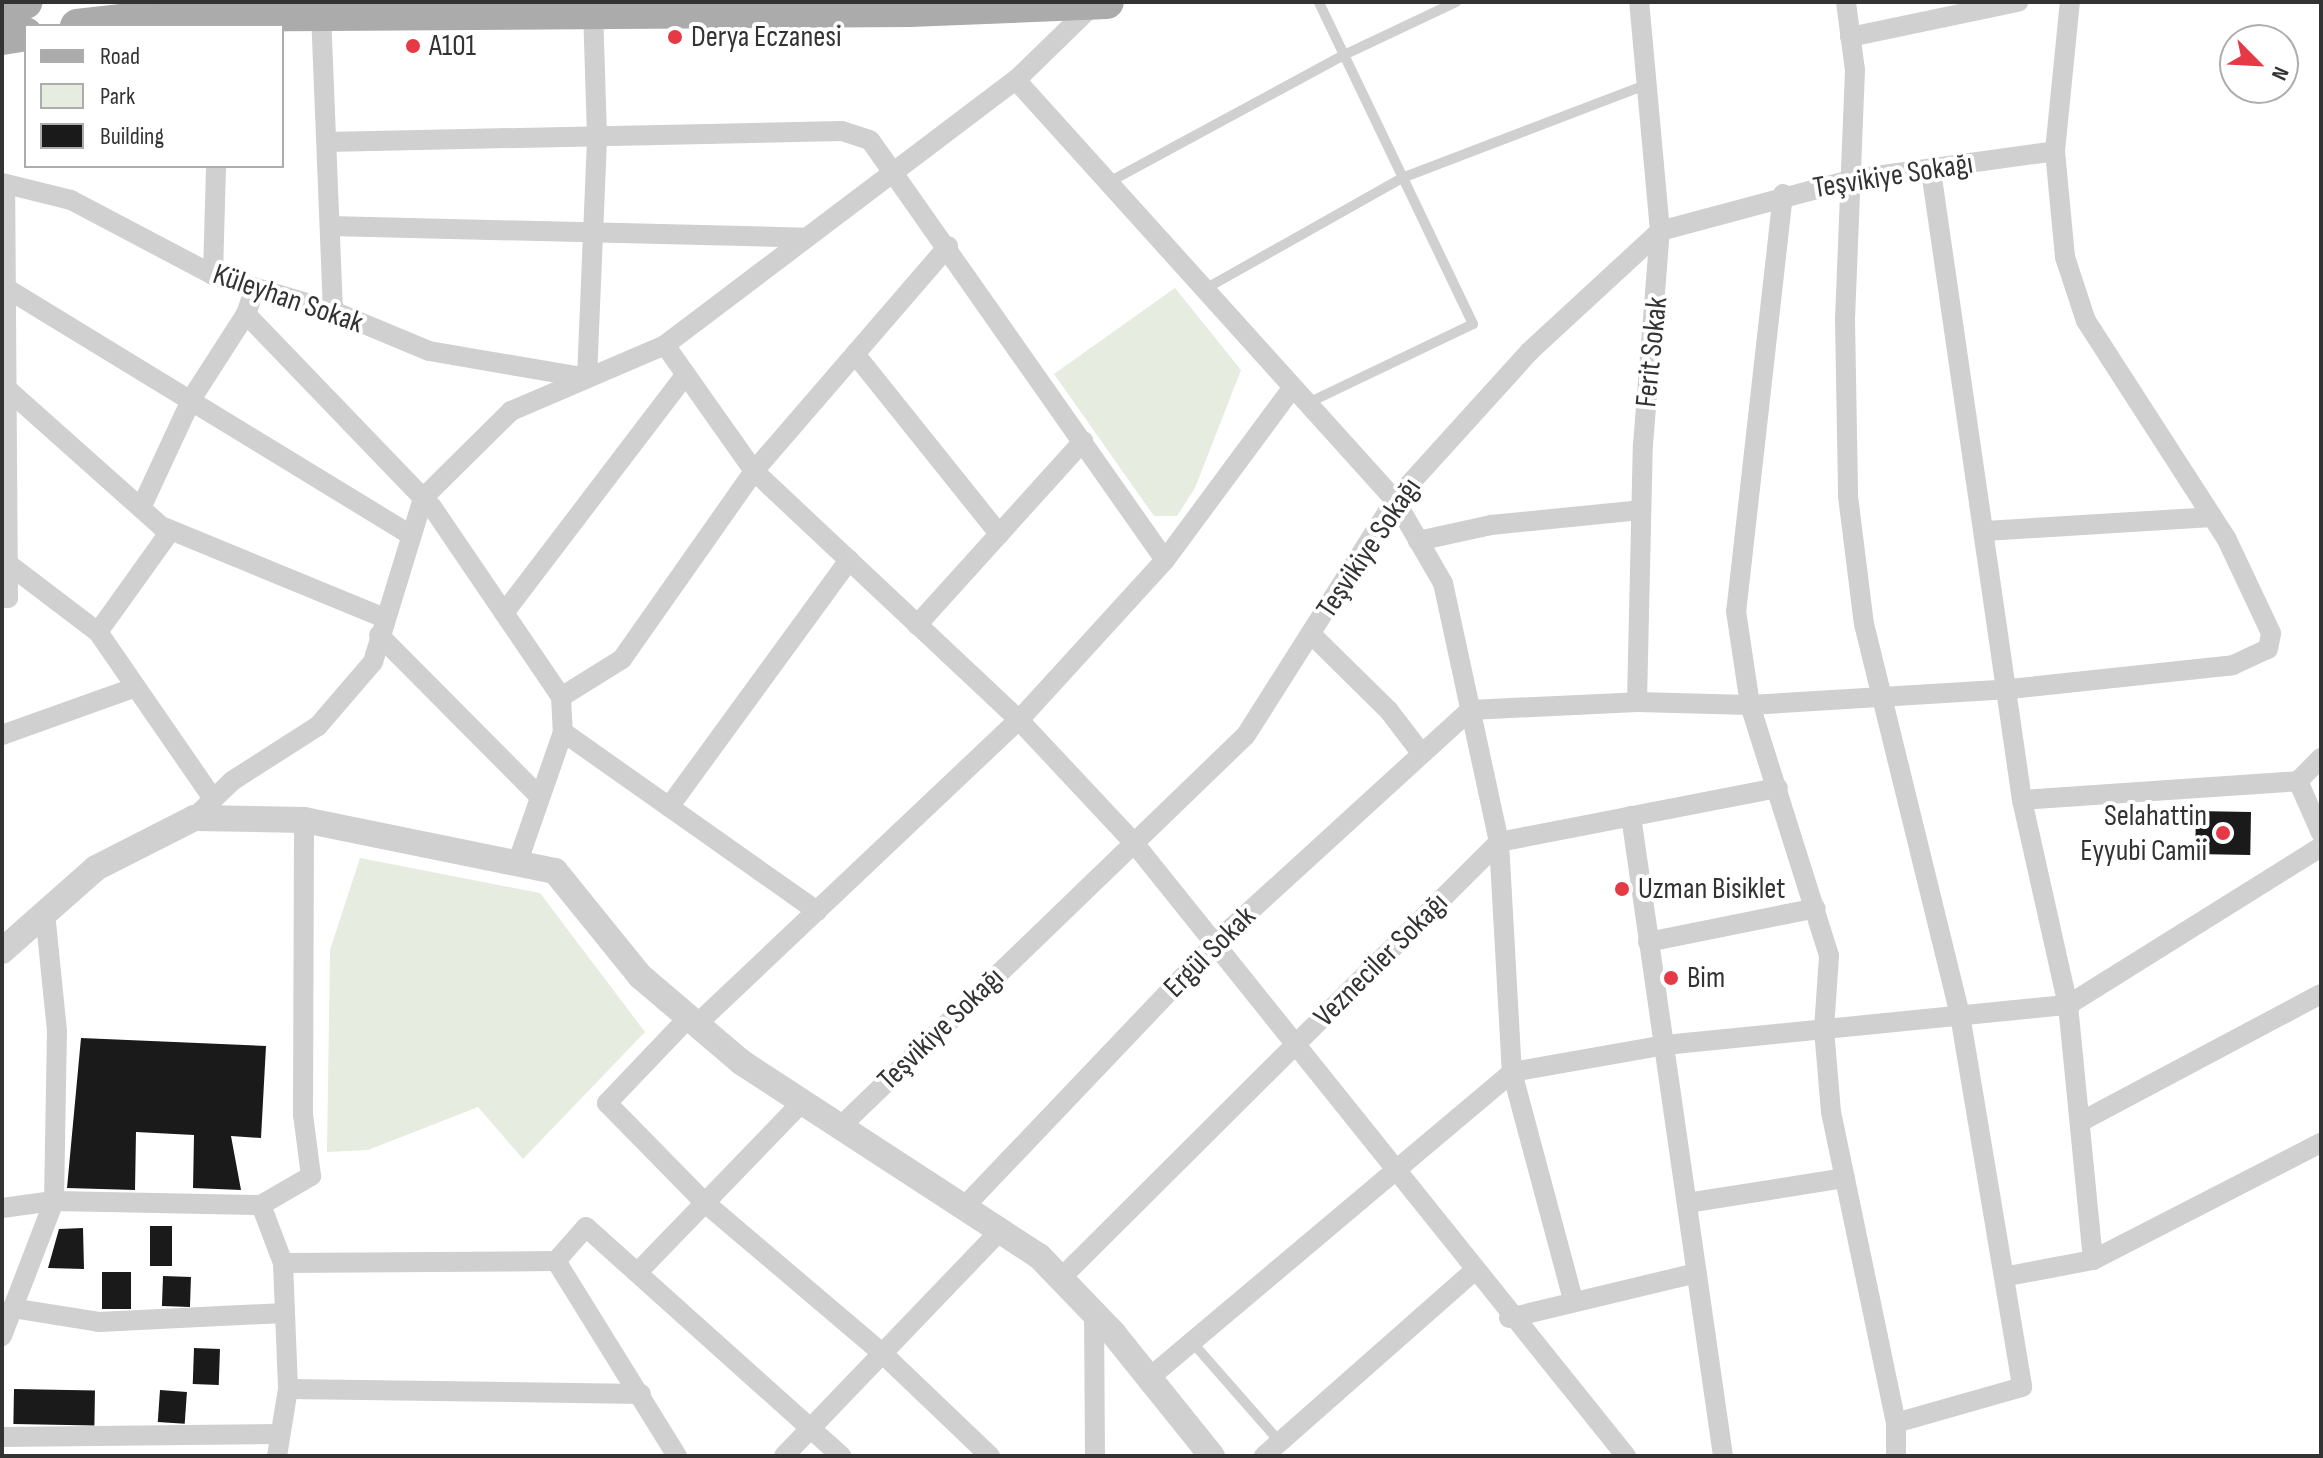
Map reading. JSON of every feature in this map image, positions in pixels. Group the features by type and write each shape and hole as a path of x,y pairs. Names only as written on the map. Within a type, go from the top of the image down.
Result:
{"main road":[{"path":"2,7 25,2"},
{"path":"125,24 321,13 1099,4"},
{"path":"2,38 24,34"}],"street":[{"name":"Ferit Sokak","path":"1637,702 1640,510 1660,231 1639,2"},
{"path":"1846,2 1850,37 1854,179 1845,319 1848,496 1864,624 1885,695 1960,1015 2008,1276 2022,1387 1896,1423"},
{"path":"1850,37 1974,6 2018,2"},
{"path":"1470,710 1637,702 1750,705 2010,689 2233,665 2268,649 2271,633 2212,517 2086,321 2065,257 2055,151 2070,2"},
{"path":"5,942 45,913 96,868 194,818 213,799 318,726 373,662 423,498 511,411 665,345 1016,80 1099,4"},
{"path":"587,378 597,136 593,10"},
{"path":"321,13 333,311"},
{"path":"1016,80 1395,500 1443,583 1499,842 1512,1072 1573,1299"},
{"path":"327,142 842,131 870,140 948,246 1165,560"},
{"name":"Teşvikiye Sokağı","path":"840,1127 1246,735 1395,500 1529,352 1660,231 1783,194 1854,179 1931,171 2055,151"},
{"path":"213,275 216,168"},
{"path":"1931,171 2010,689 2022,800 2068,1005 2084,1120 2093,1260"},
{"path":"2,598 8,598 4,183"},
{"name":"Küleyhan Sokak","path":"4,183 71,200 213,275 333,311 429,351 587,378"},
{"path":"1783,194 1737,595 1750,705 1829,956 1824,1029 1831,1112 1896,1423 1896,1456"},
{"path":"330,226 806,238"},
{"path":"561,697 622,659 754,471 948,246"},
{"path":"6,288 410,535"},
{"path":"141,508 190,402 246,314 255,288"},
{"path":"246,314 423,498 561,697 563,732 518,861"},
{"path":"665,345 754,471 1019,720 1134,843 1298,1042 1394,1172 1509,1318 1626,1456"},
{"path":"855,354 999,534"},
{"path":"504,613 686,374"},
{"path":"990,1456 881,1352 704,1202 607,1103 1019,720 1165,560 1293,387"},
{"path":"6,388 141,508 171,530 382,627 540,797"},
{"path":"917,625 1083,441"},
{"path":"1418,541 1491,525 1640,510"},
{"path":"1985,531 2212,517"},
{"path":"98,632 171,530"},
{"path":"669,807 849,560"},
{"path":"7,563 98,632 213,799"},
{"path":"1311,634 1389,711 1422,754"},
{"path":"2,735 136,687"},
{"name":"Ergül Sokak","path":"964,1207 1216,942 1470,710"},
{"path":"563,732 817,911"},
{"path":"2022,800 2298,781 2321,758"},
{"path":"2298,781 2321,833"},
{"path":"1499,842 1778,788"},
{"path":"1631,816 1723,1456"},
{"path":"194,818 304,820 518,861 555,871 640,976 693,1021 802,1102 1000,1231 1061,1278 1094,1313 1212,1456"},
{"path":"2,1208 54,1201 261,1205 311,1176 303,1114 304,820"},
{"name":"Vezneciler Sokağı","path":"1061,1278 1499,842"},
{"path":"1149,1378 1512,1072 1665,1045 2068,1005 2321,847"},
{"path":"1648,942 1816,908"},
{"path":"2,1336 54,1201 57,1031 45,913"},
{"path":"2084,1120 2321,994"},
{"path":"638,1272 802,1102"},
{"path":"2008,1276 2093,1260 2321,1143"},
{"path":"1687,1203 1845,1178"},
{"path":"261,1205 283,1263 288,1389 277,1456"},
{"path":"283,1263 556,1261 586,1227 841,1456"},
{"path":"784,1456 810,1425 1000,1231"},
{"path":"556,1261 677,1456"},
{"path":"1264,1456 1473,1272"},
{"path":"2,1277 24,1273"},
{"path":"1509,1318 1573,1299 1697,1273"},
{"path":"12,1308 99,1322 285,1313"},
{"path":"1094,1313 1095,1456"},
{"path":"288,1389 641,1394"},
{"path":"2,1437 280,1434"}],"lane":[{"path":"1308,403 1473,324 1319,2"},
{"path":"1109,182 1344,55 1456,2"},
{"path":"1205,289 1402,178 1648,84"},
{"path":"1192,1342 1280,1442"}],"green space":[{"path":"1175,288 1241,370 1195,488 1177,516 1154,516 1054,374"},
{"path":"360,858 540,893 645,1032 523,1159 478,1107 368,1150 327,1152 330,950"}],"building":[{"name":"Selahattin Eyyubi Camii","path":"2196,811 2251,812 2250,855 2195,854"},
{"path":"81,1038 266,1046 261,1138 231,1136 241,1190 193,1188 194,1135 136,1132 135,1190 67,1188"},
{"path":"150,1226 172,1226 172,1266 150,1266"},
{"path":"83,1228 84,1269 48,1268 59,1229"},
{"path":"102,1272 131,1272 131,1309 102,1309"},
{"path":"163,1276 191,1277 190,1307 162,1306"},
{"path":"194,1348 220,1349 219,1385 193,1384"},
{"path":"14,1389 95,1390 94,1425 13,1424"},
{"path":"160,1390 187,1392 185,1424 158,1422"}],"place":[{"name":"Derya Eczanesi","path":"675,37"},
{"name":"A101","path":"413,46"},
{"name":"Selahattin Eyyubi Camii","path":"2223,833"},
{"name":"Uzman Bisiklet","path":"1622,889"},
{"name":"Bim","path":"1671,978"}]}
